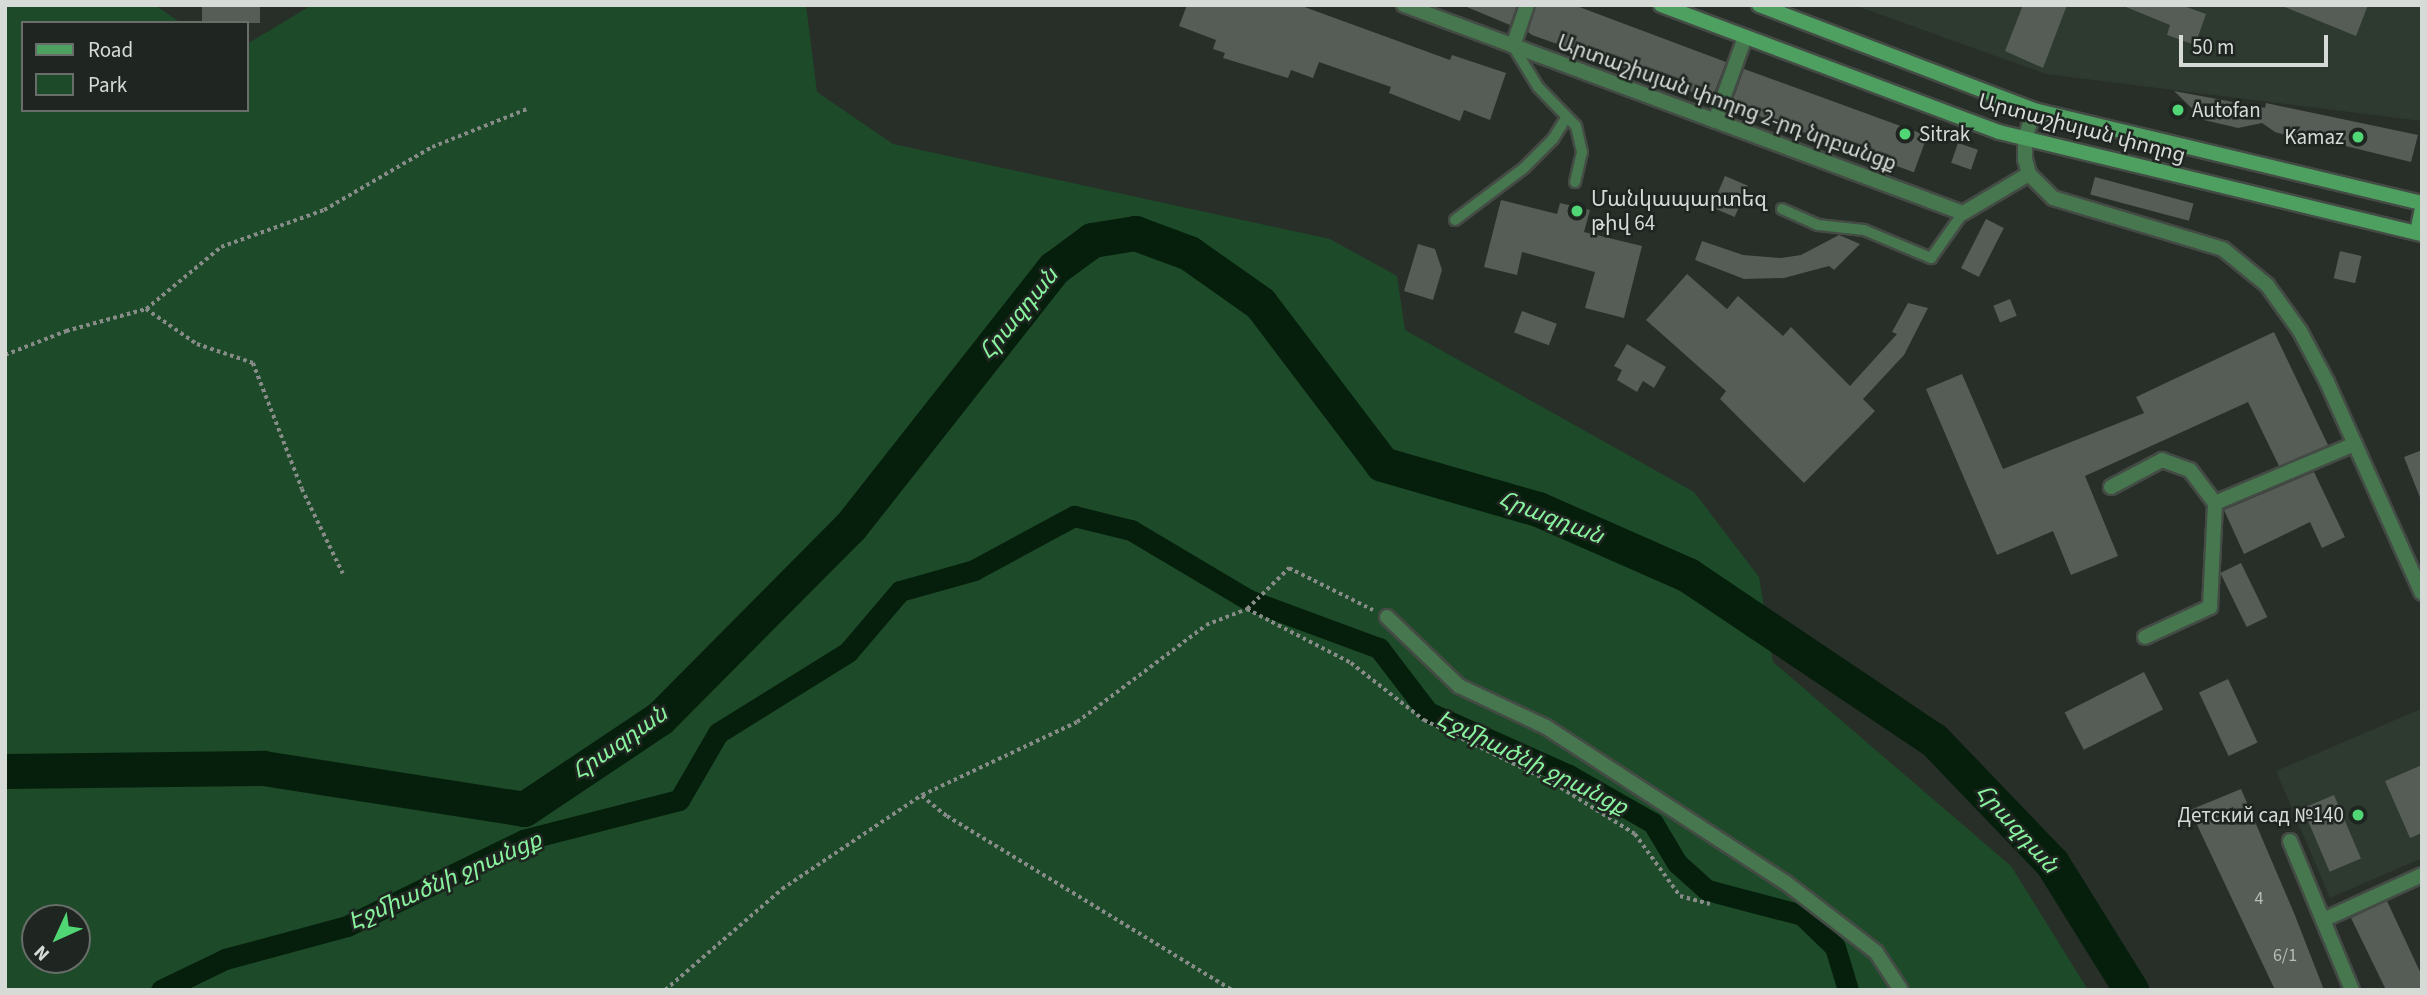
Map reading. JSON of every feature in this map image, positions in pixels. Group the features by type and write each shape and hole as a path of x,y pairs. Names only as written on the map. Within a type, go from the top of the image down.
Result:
{"main road":[{"name":"Արտաշիսյան փողոց","path":"1661,5 2025,139 2419,233"},
{"name":"Արտաշիսյան փողոց","path":"1759,5 2034,110 2422,206"},
{"path":"2419,233 2422,206"}],"street":[{"name":"Արտաշիսյան փողոց 2-րդ նրբանցք","path":"1404,5 1963,213"},
{"path":"1513,46 1527,5"},
{"path":"1715,121 1745,37"},
{"path":"2034,110 2025,139 2029,174 2053,198 2223,249 2244,263 2267,285 2300,331 2355,444 2422,593"},
{"path":"1963,213 2029,174"},
{"path":"2215,503 2355,444"},
{"path":"2111,487 2162,460 2190,470 2215,503 2210,607 2144,636"},
{"path":"1387,617 1459,687 1546,727 1785,882 1876,952 1901,990"},
{"path":"2290,841 2353,990"},
{"path":"2323,920 2422,876"}],"lane":[{"path":"1513,46 1538,87 1567,117 1580,136 1575,182"},
{"path":"1455,220 1524,168 1553,139 1567,117"},
{"path":"1782,209 1818,225 1864,230 1931,258 1963,213"}],"path":[{"path":"5,355 66,331 146,309 221,247 324,210 432,147 527,109"},
{"path":"146,309 197,344 253,363 302,489 343,574"},
{"path":"665,990 782,889 922,795 1077,722 1206,625 1247,610 1274,580 1289,568 1387,617"},
{"path":"1247,610 1351,663 1424,720 1555,784 1635,834 1680,896 1710,904"},
{"path":"922,795 947,816 1232,990"}],"shaded area":[{"path":"1854,5 2422,5 2422,121 2046,74"},
{"name":"Детский сад №140","path":"2421,709 2422,858 2330,898 2276,771"}],"green space":[{"path":"5,5 155,5 178,21 21,21 21,112 248,112 248,43 312,5 806,5 817,92 893,144 1330,239 1397,276 1405,330 1694,492 1759,577 1773,662 2011,866 2088,990 5,990"}],"building":[{"path":"202,5 260,5 260,23 202,21"},
{"path":"1187,5 1299,5 1450,60 1452,55 1506,73 1490,120 1464,110 1460,121 1389,93 1391,87 1319,62 1313,78 1291,70 1288,78 1223,58 1225,53 1213,49 1216,40 1179,26"},
{"path":"1462,5 1517,5 1510,25"},
{"path":"1536,5 1574,5 1726,62 1712,99 1532,35 1528,32"},
{"path":"2023,5 2067,5 2043,68 2005,51"},
{"path":"2121,5 2181,5 2206,14 2195,45 2167,35 2170,25"},
{"path":"2280,5 2368,5 2356,36"},
{"path":"1744,69 1927,136 1914,172 1731,106"},
{"path":"2174,91 2265,108 2266,103 2418,135 2411,162 2321,140 2319,145 2275,132 2262,123 2238,128 2204,120"},
{"path":"1958,143 1978,150 1971,170 1951,163"},
{"path":"1725,176 1748,186 1735,217 1712,207"},
{"path":"2095,177 2194,203 2189,221 2090,194"},
{"path":"1501,200 1557,214 1560,203 1590,210 1584,232 1642,246 1624,318 1585,308 1595,272 1522,252 1517,275 1484,267"},
{"path":"1986,219 2004,228 1979,277 1961,268"},
{"path":"1839,235 1860,244 1834,270 1829,266 1784,278 1744,279 1695,260 1702,241 1743,255 1781,258 1801,255"},
{"path":"1418,244 1435,249 1442,270 1433,300 1404,291"},
{"path":"2340,251 2361,256 2355,283 2334,278"},
{"path":"1687,274 1727,309 1738,296 1783,336 1791,327 1850,386 1897,334 1892,332 1908,303 1928,308 1904,355 1863,399 1875,411 1804,483 1720,399 1726,391 1646,320"},
{"path":"2010,299 2017,316 2000,322 1993,306"},
{"path":"1522,311 1557,324 1549,345 1514,333"},
{"path":"2274,332 2328,445 2279,466 2248,402 2085,476 2118,556 2071,575 2053,531 1997,555 1926,389 1962,374 2003,469 2144,413 2136,397"},
{"path":"1627,344 1666,367 1654,388 1643,381 1637,392 1617,380 1622,370 1614,366"},
{"path":"2422,450 2422,500 2421,500 2404,457"},
{"path":"2314,472 2345,537 2322,548 2310,522 2244,554 2224,510"},
{"path":"2241,563 2267,617 2247,627 2220,573"},
{"path":"2144,672 2163,709 2084,750 2065,712"},
{"path":"2228,679 2258,742 2229,756 2199,693"},
{"path":"2422,765 2422,833 2410,838 2385,781"},
{"path":"2241,789 2324,990 2275,990 2190,810"},
{"path":"2334,795 2361,859 2330,872 2303,808"},
{"path":"2387,901 2422,976 2422,990 2386,990 2351,918"}],"waterway":[{"name":"Հրազդան","path":"5,771 263,768 524,809 660,718 850,527 1054,268 1092,240 1135,233 1189,253 1260,303 1382,464 1538,509 1688,575 1934,740 2052,863 2131,990"},
{"name":"Էջմիածնի ջրանցք","path":"161,990 225,959 347,926 523,840 679,800 718,733 848,652 900,591 974,570 1074,516 1131,530 1249,600 1379,648 1428,712 1569,775 1653,823 1677,863 1707,890 1802,915 1835,947 1848,990"}],"place":[{"name":"Autofan","path":"2178,110"},
{"name":"Sitrak","path":"1905,134"},
{"name":"Kamaz","path":"2358,137"},
{"name":"Մանկապարտեզ թիվ 64","path":"1577,211"},
{"name":"Детский сад №140","path":"2358,815"}]}
